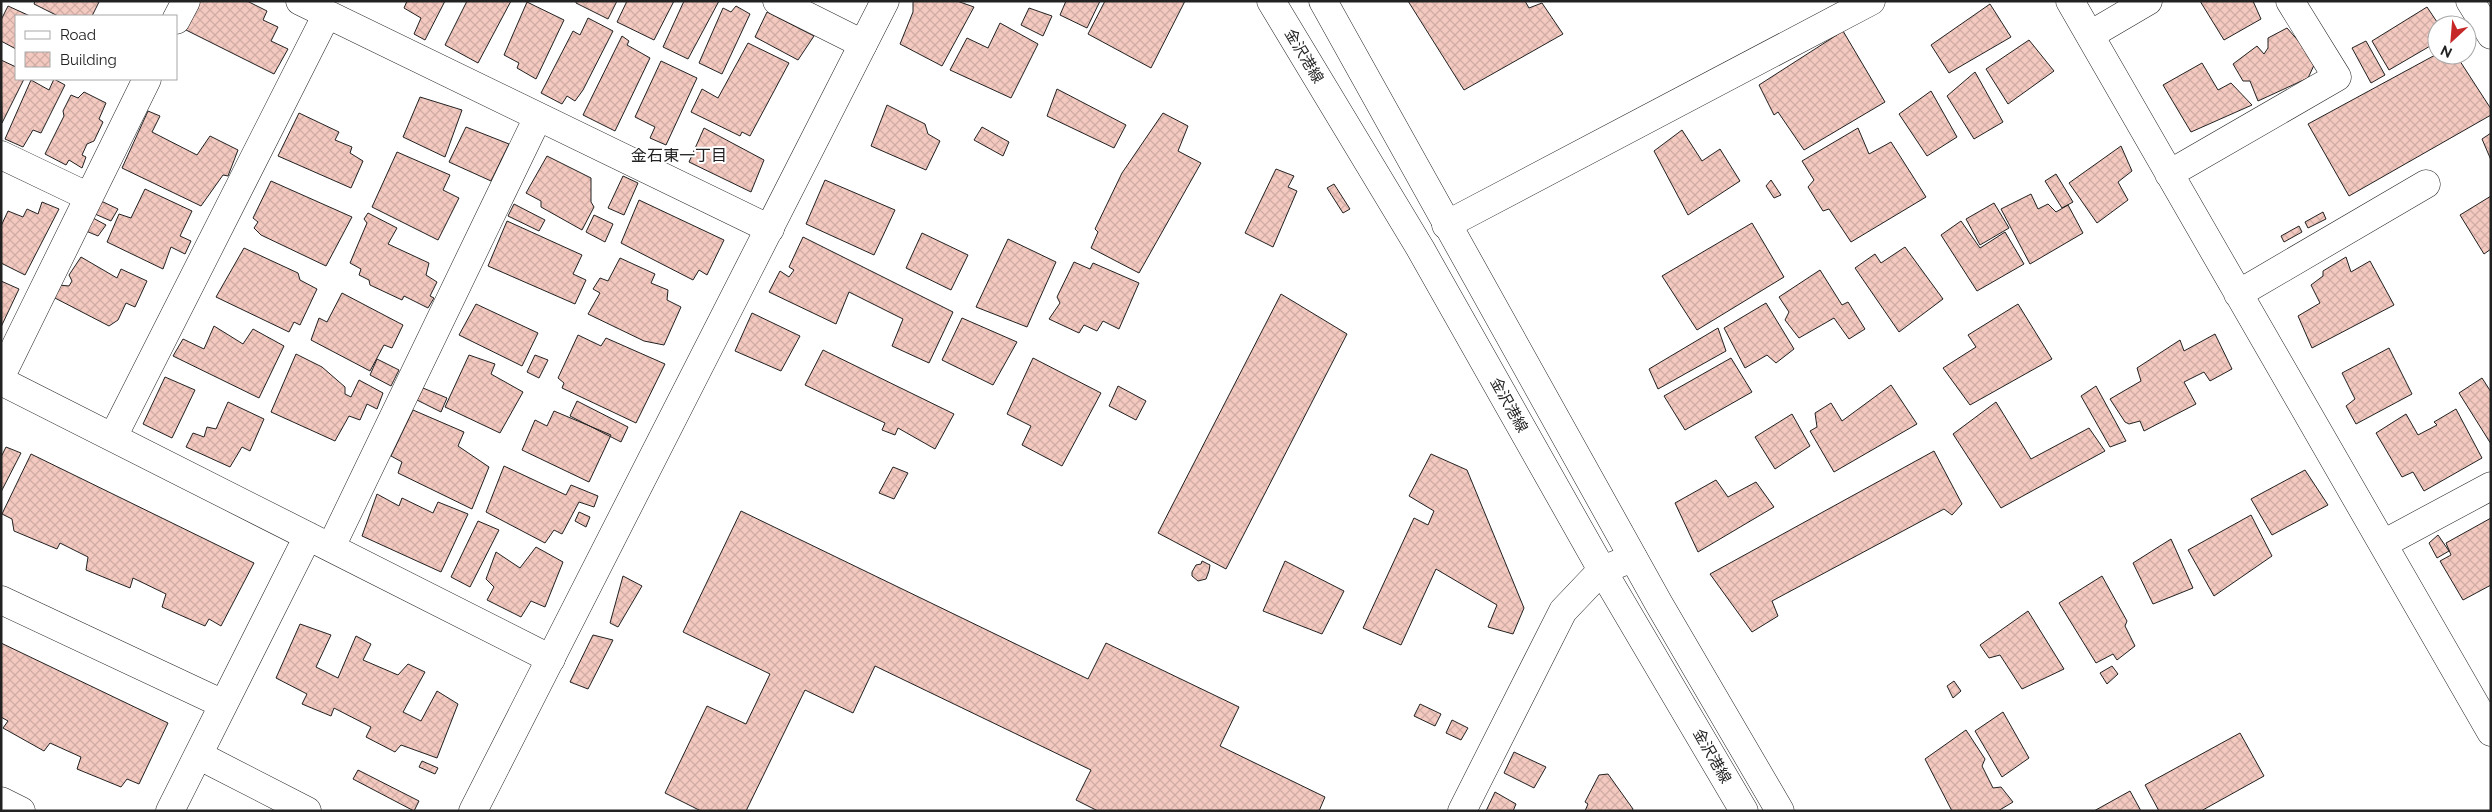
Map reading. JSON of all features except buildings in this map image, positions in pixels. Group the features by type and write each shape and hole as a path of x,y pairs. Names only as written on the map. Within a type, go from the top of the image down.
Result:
{"street":[{"path":"178,16 186,1"},
{"path":"300,1 770,229"},
{"path":"777,1 863,44"},
{"path":"473,811 885,1"},
{"name":"金沢港線","path":"1271,1 1420,248 1602,570 1744,811"},
{"name":"金沢港線","path":"1323,1 1633,558 1780,811"},
{"path":"1446,225 1871,1"},
{"path":"2070,1 2383,544 2487,718"},
{"path":"2090,35 2148,1"},
{"path":"2169,174 2337,77 2290,1"},
{"path":"2470,1 2491,36"},
{"path":"113,437 327,14"},
{"path":"1,376 147,80"},
{"path":"170,811 223,704 319,542 538,117"},
{"path":"1,155 89,197"},
{"path":"2238,294 2426,184"},
{"path":"1,381 550,659"},
{"path":"2383,544 2491,486"},
{"path":"1462,811 1563,610 1602,570 1633,558"},
{"path":"1,600 223,704"},
{"path":"198,755 308,811"},
{"path":"1,801 20,811"}],"district":[{"name":"金石東一丁目","path":"679,155"}]}
